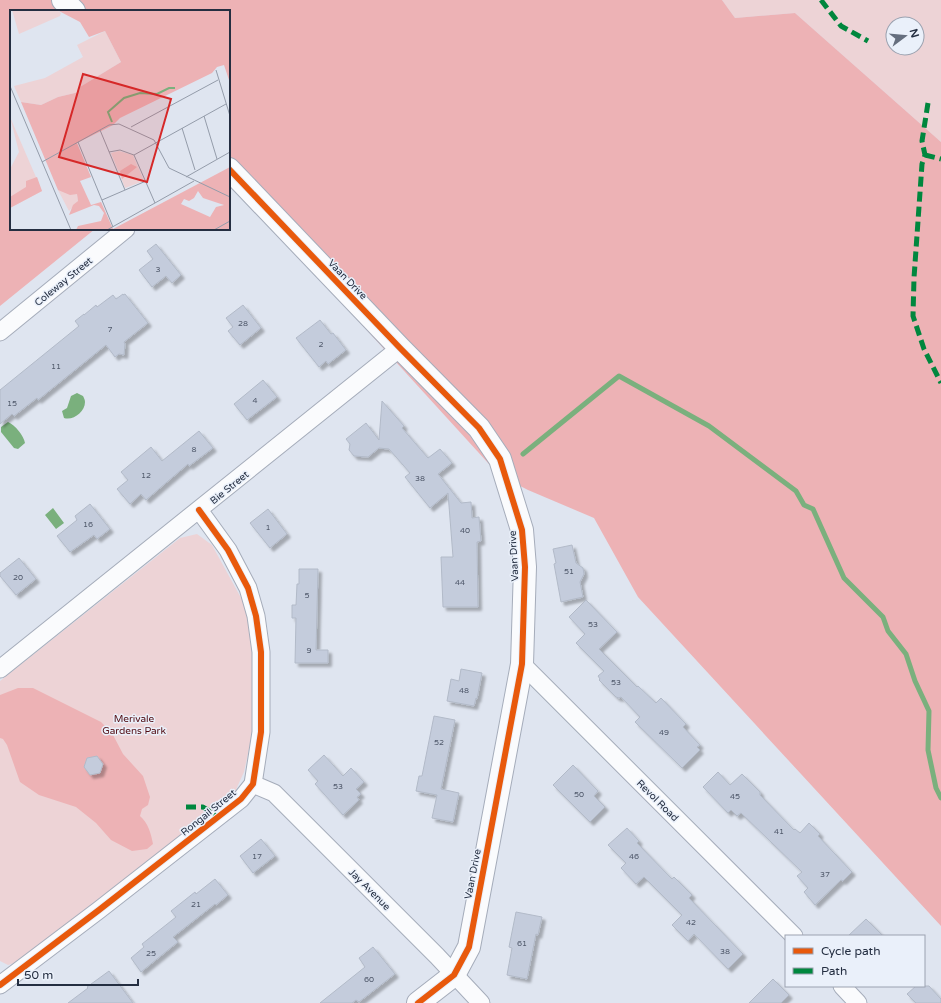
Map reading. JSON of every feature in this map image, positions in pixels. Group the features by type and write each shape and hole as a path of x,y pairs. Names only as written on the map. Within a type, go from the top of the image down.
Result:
{"street":[{"path":"63,0 73,10"},
{"name":"Vaan Drive","path":"230,170 400,348 479,428 500,459 522,530 525,567 522,664 469,947 454,975 418,1003"},
{"name":"Coleway Street","path":"0,332 125,230"},
{"name":"Bie Street","path":"0,669 400,348"},
{"name":"Rongail Street","path":"2,980 99,910 242,799 252,784 261,732 261,652 256,616 248,588 228,550 199,510"},
{"name":"Revol Road","path":"522,664 793,935"},
{"name":"Jay Avenue","path":"252,784 274,793 437,956 481,1003"},
{"path":"843,987 858,1003"}],"green space":[{"path":"722,0 941,0 941,142 795,13 735,18"},
{"name":"Merivale Gardens Park","path":"197,534 212,545 246,607 254,666 253,730 244,772 234,794 18,962 8,965 0,961 0,681 180,538"}],"shaded area":[{"path":"0,0 722,0 735,18 795,13 941,142 941,926 638,597 594,518 528,490 499,475 230,180 230,10 10,10 10,230 94,230 0,306"},
{"path":"77,393 83,396 85,402 83,409 75,417 67,419 64,418 62,411 67,408 71,396"},
{"path":"8,422 16,428 24,440 25,443 18,449 14,448 1,432 1,427"},
{"path":"53,508 64,523 56,529 45,515"},
{"path":"18,688 33,688 101,722 112,733 123,754 143,776 150,797 148,805 142,809 140,816 147,825 153,844 147,849 132,851 111,840 96,823 76,807 39,795 20,782 7,745 3,739 0,738 0,695"}],"building":[{"path":"156,244 181,275 172,283 166,276 152,287 139,270 153,259 147,251"},
{"path":"125,294 148,323 124,342 124,355 119,354 115,357 106,345 38,400 37,398 14,416 12,414 0,424 0,390 79,326 75,321 96,305 97,307 113,295 116,299"},
{"path":"243,305 261,328 240,345 228,331 233,327 226,318"},
{"path":"320,320 331,334 333,333 346,350 328,364 326,361 319,367 296,338"},
{"path":"263,380 277,397 247,420 234,404"},
{"path":"382,401 404,426 402,428 428,458 440,449 452,463 438,474 461,503 471,502 472,518 479,517 481,541 477,542 478,607 443,607 441,557 453,557 448,493 430,508 405,477 410,473 389,449 379,448 368,457 354,456 349,450 350,444 346,439 366,423 379,440"},
{"path":"199,431 213,448 189,466 188,464 146,500 141,494 130,504 117,489 128,480 121,472 151,447 162,461"},
{"path":"90,504 110,529 97,539 94,535 70,552 57,536 77,520 75,516"},
{"path":"268,509 287,534 270,548 250,523"},
{"path":"572,545 576,563 583,568 584,574 580,582 583,597 561,602 554,564 556,563 553,549"},
{"path":"19,558 36,579 16,595 0,576 0,573"},
{"path":"299,569 318,569 316,650 328,650 328,663 295,663 296,618 292,618 292,605 296,605 297,584 299,584"},
{"path":"586,600 617,632 599,649 637,687 638,686 656,703 661,698 686,724 683,727 700,745 697,747 700,750 682,768 635,722 640,717 621,697 616,697 599,680 600,679 598,676 604,671 576,643 585,634 569,617"},
{"path":"461,669 482,673 477,699 476,698 474,706 447,701 451,679 459,681"},
{"path":"434,716 455,720 441,789 459,793 453,822 432,818 437,795 416,791 419,776 422,776"},
{"path":"324,755 343,776 351,768 364,782 356,789 361,794 357,797 359,800 343,815 315,784 318,781 308,770"},
{"path":"97,756 103,764 100,773 90,775 84,767 87,758"},
{"path":"573,765 598,791 594,796 605,807 590,822 553,785"},
{"path":"718,772 730,785 742,774 794,830 795,829 800,833 809,823 820,834 818,836 852,872 843,881 841,880 815,905 804,892 808,888 797,876 802,872 741,813 737,816 731,810 728,813 703,787"},
{"path":"627,828 639,841 637,843 672,879 674,877 692,895 689,898 743,954 728,969 694,934 688,941 672,925 682,915 644,877 636,884 621,868 626,863 608,845"},
{"path":"261,839 275,856 253,873 240,856"},
{"path":"215,879 228,895 173,937 178,942 141,972 131,958 144,947 142,944 176,917 171,911 195,892 196,894"},
{"path":"516,912 542,917 538,935 536,934 527,979 507,975 512,948 509,947"},
{"path":"866,919 882,935 849,935"},
{"path":"373,947 395,974 359,1002 356,1000 352,1003 320,1003 365,967 359,958"},
{"path":"109,971 133,1003 68,1003 88,988 87,987"},
{"path":"773,979 789,995 781,1003 749,1003"},
{"path":"929,986 941,999 941,1003 916,1003 907,994 915,987"}],"waterway":[{"path":"523,454 619,376 709,426 796,491 804,505 813,509 844,578 883,617 888,631 906,654 915,681 929,711 928,750 936,788 941,798"}],"marked path":[{"path":"821,0 841,26 868,41"},
{"path":"928,103 922,141 925,155 922,164 914,278 913,316 924,349 941,383"},
{"path":"925,155 941,159"},
{"path":"186,807 203,807 218,817"}],"cycle path":[{"path":"230,170 400,348 479,428 500,459 522,530 525,567 522,664 469,947 454,975 418,1003"},
{"path":"0,985 241,799 253,784 261,732 261,652 256,616 248,588 228,550 199,510"}]}
